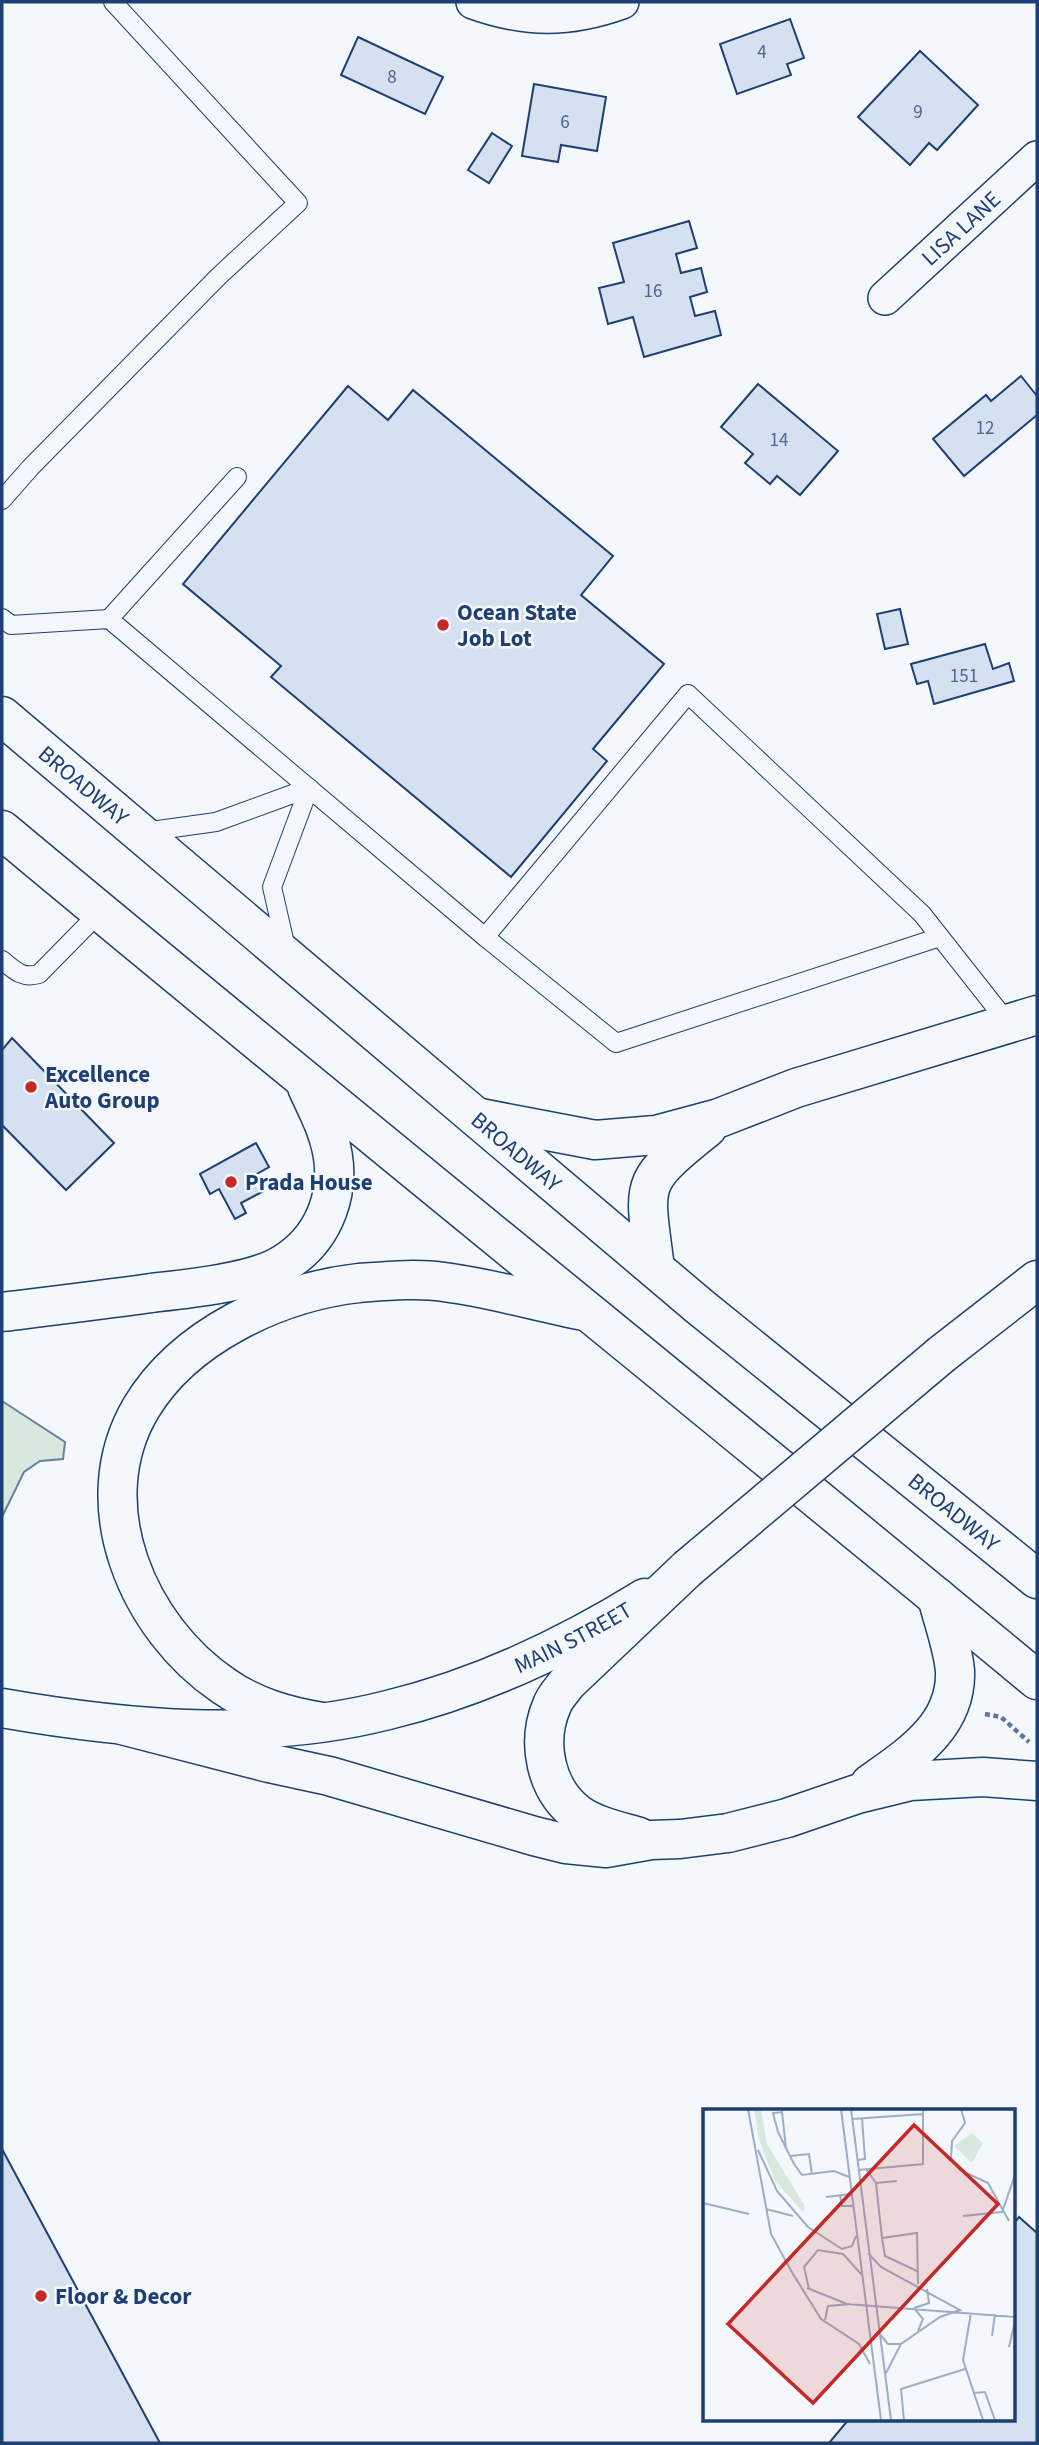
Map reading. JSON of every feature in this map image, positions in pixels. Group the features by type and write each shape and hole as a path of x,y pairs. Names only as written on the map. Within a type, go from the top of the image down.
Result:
{"main road":[{"name":"BROADWAY","path":"2,716 655,1268 1037,1579"},
{"path":"6,841 100,912 1037,1680"},
{"path":"478,1118 595,1140 656,1135 719,1118 796,1088 1022,1019"},
{"path":"2,1312 176,1290 231,1280 275,1269 300,1252 323,1222 329,1208 335,1176 329,1137 305,1082"},
{"path":"655,1268 647,1205 651,1181 668,1159 719,1118"},
{"name":"MAIN STREET","path":"2,1708 163,1728 281,1726 387,1711 521,1664 600,1625 687,1569 942,1354 1037,1280"},
{"path":"322,1722 274,1712 223,1686 178,1646 152,1613 126,1554 118,1508 121,1463 140,1410 164,1377 218,1333 272,1306 328,1289 369,1283 443,1281 591,1313"},
{"path":"651,1840 598,1824 580,1816 568,1805 552,1783 547,1768 544,1734 553,1702 567,1683 687,1569"},
{"path":"857,1794 924,1744 934,1733 949,1706 954,1683 953,1659 937,1597"},
{"path":"122,1725 329,1776 471,1819 566,1844 606,1848 651,1840 727,1833 787,1818 857,1794 910,1782 983,1777 1035,1765"}],"street":[{"path":"473,2 517,15 555,18 585,13 622,2"},
{"name":"LISA LANE","path":"885,298 1037,158"}],"lane":[{"path":"2,500 30,468 219,276 298,203 113,2"},
{"path":"109,619 237,477"},
{"path":"2,618 11,625 109,619 485,937 616,1043 940,937"},
{"path":"485,937 688,694 922,914 940,937 1022,1019"},
{"path":"139,832 216,822 309,788"},
{"path":"288,958 272,887 309,788"},
{"path":"2,960 22,975 39,974 100,912"}],"path":[{"path":"980,1714 1002,1717 1026,1737 1035,1765"}],"shaded area":[{"path":"2,1401 65,1442 63,1459 40,1461 24,1472 2,1517"}],"building":[{"path":"790,19 804,58 787,64 791,75 737,94 720,44"},
{"path":"358,37 443,77 425,114 341,75"},
{"path":"920,51 978,105 937,150 929,143 910,165 858,117"},
{"path":"534,84 606,97 597,151 561,145 558,162 522,156"},
{"path":"492,133 512,146 489,183 468,170"},
{"path":"689,221 697,248 676,254 681,273 701,268 707,292 690,297 695,316 715,311 721,335 644,357 633,317 608,324 599,288 624,282 613,243"},
{"path":"1021,376 1037,396 1037,415 964,476 933,439 986,395 991,401"},
{"path":"758,384 838,451 800,495 777,476 770,484 745,463 753,454 721,427"},
{"path":"348,386 388,420 413,390 613,556 581,595 664,664 593,749 607,761 511,877 271,677 281,666 183,584"},
{"path":"900,609 908,644 885,649 877,614"},
{"path":"985,644 993,669 1009,663 1014,681 934,704 928,681 917,684 911,664"},
{"name":"Excellence Auto Group","path":"12,1038 114,1143 66,1190 2,1125 2,1050"},
{"name":"Prada House","path":"256,1143 269,1167 255,1175 264,1191 241,1203 246,1213 235,1219 219,1189 210,1194 200,1174"},
{"name":"Floor & Decor","path":"2,2149 160,2443 2,2443"},
{"path":"1019,2217 1037,2233 1037,2443 829,2443 848,2420 1014,2420 1014,2224"}],"place":[{"name":"Ocean State Job Lot","path":"443,625"},
{"name":"Excellence Auto Group","path":"31,1087"},
{"name":"Prada House","path":"231,1182"},
{"name":"Floor & Decor","path":"41,2296"}]}
